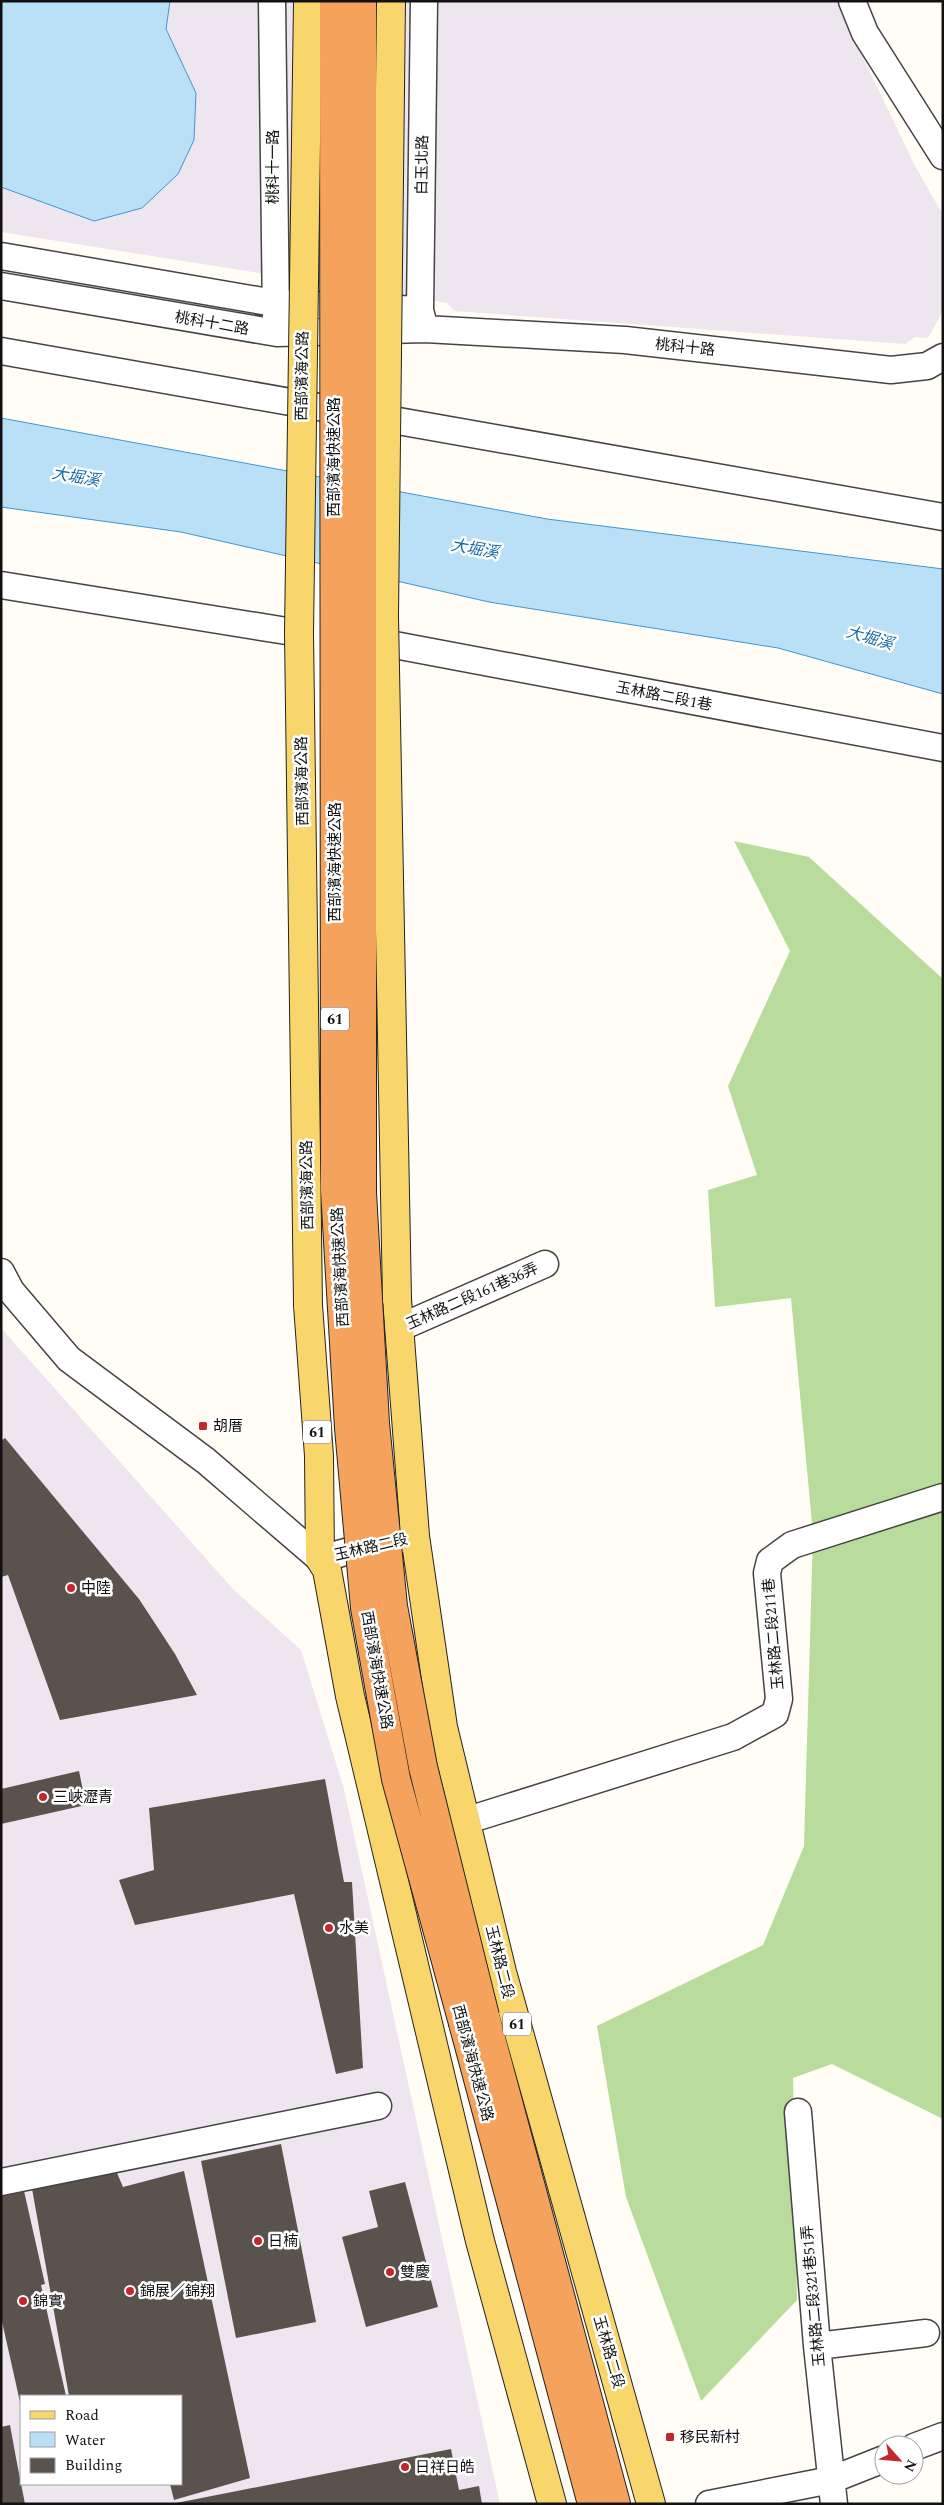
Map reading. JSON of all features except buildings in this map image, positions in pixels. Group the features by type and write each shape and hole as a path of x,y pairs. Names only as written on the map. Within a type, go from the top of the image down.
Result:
{"highway":[{"name":"西部濱海快速公路","path":"334,1 335,1190 349,1428 366,1608 396,1779 474,2020 616,2504"},
{"name":"西部濱海快速公路","path":"362,1 362,1192 375,1423 393,1606 423,1767 474,2020 592,2504"}],"main road":[{"name":"西部濱海公路","path":"308,1 299,633 308,1305 319,1456 320,1560"},
{"name":"61","path":"391,1 384,643 397,1299 415,1536"},
{"name":"玉林路二段","path":"415,1536 443,1728 465,1821 502,1972 651,2504"},
{"name":"玉林路二段","path":"320,1560 327,1570 350,1696 480,2241 552,2504"}],"street":[{"name":"桃科十一路","path":"272,1 274,303 277,333"},
{"name":"白玉北路","path":"422,320 424,1"},
{"path":"852,1 865,33 943,156"},
{"name":"桃科十二路","path":"1,256 274,303 422,320"},
{"name":"桃科十二路","path":"1,286 277,333 422,320"},
{"name":"桃科十路","path":"422,320 626,340 891,370 927,366 943,357"},
{"path":"1,351 943,517"},
{"path":"1,585 299,633"},
{"name":"玉林路二段1巷","path":"384,643 943,748"},
{"name":"玉林路二段161巷36弄","path":"399,1328 545,1264"},
{"name":"玉林路二段","path":"1,1272 11,1291 69,1359 206,1461 320,1560 371,1545 415,1536"},
{"path":"371,1545 369,1482 358,1364 402,1361"},
{"name":"玉林路二段211巷","path":"465,1821 733,1737 775,1714 779,1699 767,1573 770,1561 792,1545 943,1497"},
{"path":"1,2182 378,2106"},
{"name":"玉林路二段321巷51弄","path":"798,2112 818,2346 833,2492"},
{"path":"818,2346 926,2333"},
{"path":"924,2444 943,2436"},
{"path":"709,2504 833,2492 874,2465"}],"shaded area":[{"path":"1,1 836,1 914,164 943,215 943,311 928,338 915,337 905,344 454,311 447,303 1,232"},
{"path":"1,1328 233,1589 301,1650 344,1789 500,2504 1,2504"}],"green space":[{"path":"734,841 809,857 943,979 943,2119 832,2064 793,2078 797,2300 701,2401 626,2197 597,2026 763,1945 804,1846 813,1534 791,1298 715,1307 708,1190 757,1175 728,1086 790,951"}],"water":[{"path":"1,1 170,1 166,29 196,93 194,140 178,174 142,208 94,221 1,187"},
{"name":"大堀溪","path":"1,418 547,519 943,569 943,694 778,648 489,602 181,532 1,507"}],"place":[{"name":"胡厝","path":"203,1426"},
{"name":"中陸","path":"71,1588"},
{"name":"三峽瀝青","path":"43,1797"},
{"name":"水美","path":"329,1928"},
{"name":"日楠","path":"258,2241"},
{"name":"雙慶","path":"390,2272"},
{"name":"錦展／錦翔","path":"130,2291"},
{"name":"錦實","path":"23,2301"},
{"name":"移民新村","path":"670,2437"},
{"name":"日祥日皓","path":"405,2467"}]}
